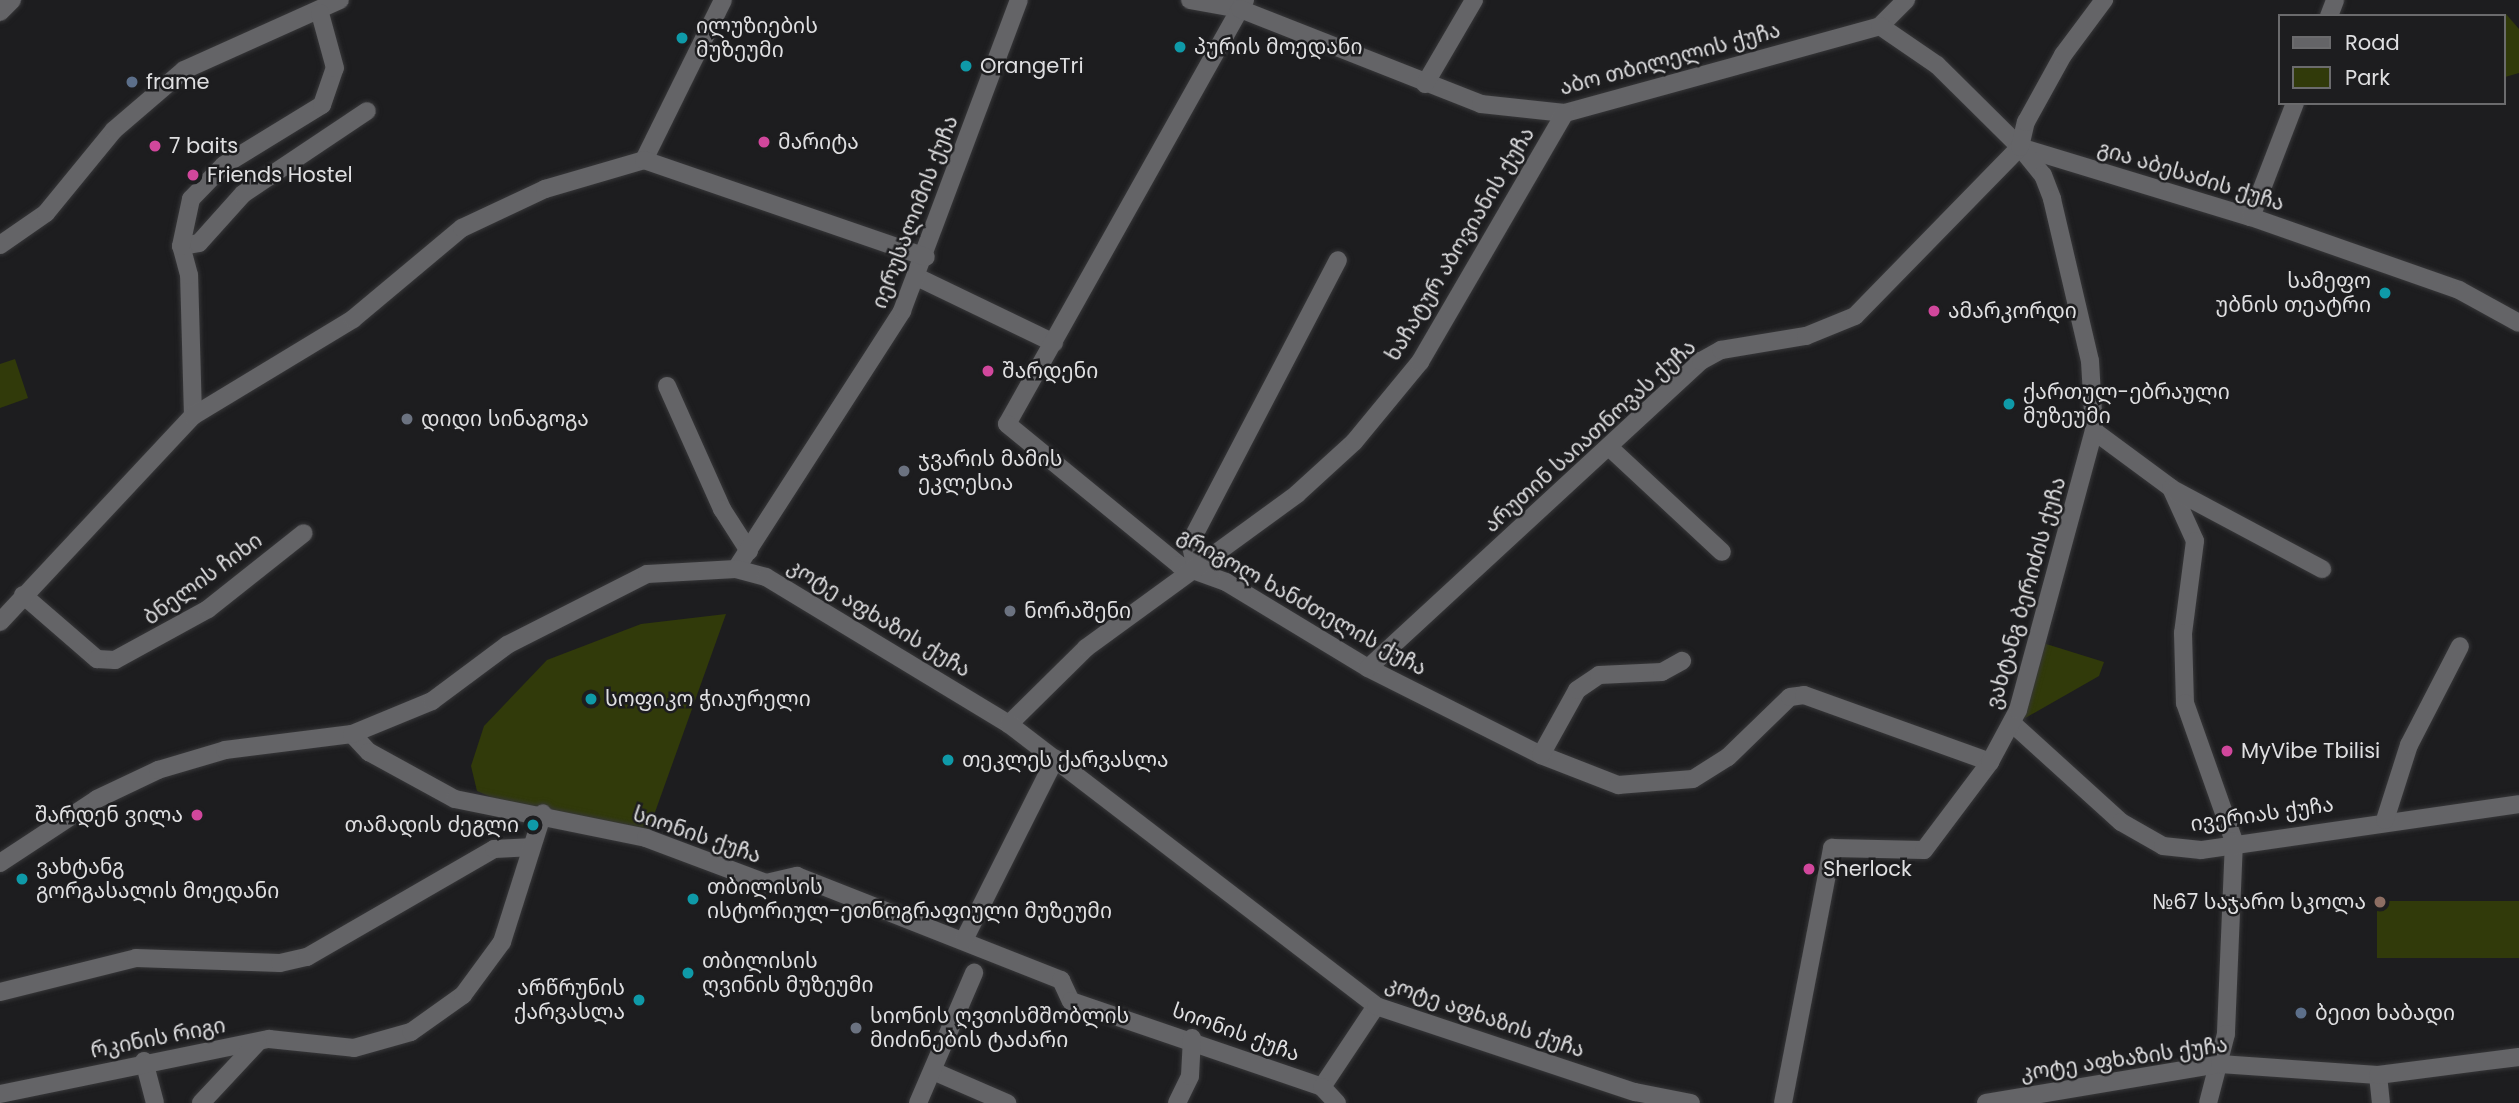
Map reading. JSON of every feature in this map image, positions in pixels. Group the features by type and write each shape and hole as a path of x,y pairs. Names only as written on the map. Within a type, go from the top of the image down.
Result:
{"street":[{"path":"0,12 12,0"},
{"path":"0,245 46,213 114,130 184,70 234,43 320,13 340,0"},
{"path":"644,160 723,0"},
{"name":"იერუსალიმის ქუჩა","path":"736,569 883,346 917,278 1019,0"},
{"path":"1190,0 1243,5"},
{"path":"1425,84 1474,0"},
{"name":"აბო თბილელის ქუჩა","path":"1243,5 1425,84 1481,104 1565,113 1880,26 1906,0"},
{"path":"2020,147 2026,122 2063,55 2104,0"},
{"name":"გრიგოლ ხანძთელის ქუჩა","path":"1243,5 1007,424 1179,565 1196,568 1368,668 1541,755 1618,785 1681,782 1728,757 1790,697 1804,695 1990,762"},
{"path":"193,416 189,275 181,246 191,199 224,165 322,105 333,86 335,68 320,13"},
{"name":"გია აბესაძის ქუჩა","path":"1880,26 1937,65 2020,147 2251,217 2459,290 2519,323"},
{"path":"2251,217 2294,105"},
{"path":"181,246 199,243 243,194 367,111"},
{"name":"ხაჩატურ აბოვიანის ქუჩა","path":"1009,724 1086,648 1297,494 1354,442 1420,362 1565,113"},
{"name":"ვახტანგ ბერიძის ქუჩა","path":"1783,1103 1832,848 1924,850 1990,762 2013,724 2094,431 2090,361 2052,199 2043,175 2020,147"},
{"name":"არუთინ საიათნოვას ქუჩა","path":"1368,668 1701,361 1721,350 1806,336 1855,316 2020,147"},
{"path":"2,616 193,416 354,319 462,228 566,181 644,160 926,257"},
{"path":"1196,568 1190,543 1338,260"},
{"path":"917,278 1054,343"},
{"path":"667,386 722,509 749,551"},
{"path":"2094,431 2171,488 2322,569"},
{"path":"1609,447 1722,552"},
{"path":"2171,488 2195,541 2183,633 2185,703 2234,841 2220,1064 2208,1103"},
{"name":"ბნელის ჩიხი","path":"23,595 97,659 115,660 208,609 304,533"},
{"name":"კოტე აფხაზის ქუჩა","path":"0,863 97,799 158,770 225,750 352,734 432,701 507,645 647,574 736,569 766,577 1009,724 1376,1006 1635,1092 1691,1103"},
{"path":"2385,820 2409,745 2460,646"},
{"path":"1541,755 1577,690 1599,676 1662,672 1682,661"},
{"name":"ივერიას ქუჩა","path":"2013,724 2121,822 2163,846 2201,850 2234,841 2519,803"},
{"name":"სიონის ქუჩა","path":"352,734 369,752 455,799 543,813 646,838 766,883 797,876 1061,980 1071,1001 1192,1038 1322,1087"},
{"path":"964,940 1055,759"},
{"name":"რკინის რიგი","path":"0,1094 144,1061 258,1042 354,1048 411,1032 463,995 502,942 529,847 543,813"},
{"path":"0,992 136,958 279,963 307,957 494,849 529,847"},
{"path":"918,1103 974,974"},
{"path":"1337,1103 1322,1087 1376,1006"},
{"path":"1177,1103 1190,1076 1192,1038"},
{"path":"201,1103 258,1042"},
{"name":"კოტე აფხაზის ქუჩა","path":"1986,1103 2220,1064 2378,1075 2519,1057"},
{"path":"144,1061 155,1103"},
{"path":"933,1071 1007,1103"},
{"path":"2378,1075 2381,1103"}],"green space":[{"path":"2506,14 2519,29 2519,73 2505,77"},
{"path":"15,359 28,398 0,408 0,364"},
{"path":"726,614 649,829 502,802 477,791 471,766 484,726 547,660 641,624"},
{"path":"2043,643 2104,662 2099,676 2020,721"},
{"path":"2377,901 2519,901 2519,958 2377,958"}],"place":[{"name":"ილუზიების მუზეუმი","path":"682,38"},
{"name":"პურის მოედანი","path":"1180,47"},
{"name":"OrangeTri","path":"966,66"},
{"name":"frame","path":"132,82"},
{"name":"მარიტა","path":"764,142"},
{"name":"7 baits","path":"155,146"},
{"name":"Friends Hostel","path":"193,175"},
{"name":"სამეფო უბნის თეატრი","path":"2385,293"},
{"name":"ამარკორდი","path":"1934,311"},
{"name":"შარდენი","path":"988,371"},
{"name":"ქართულ-ებრაული მუზეუმი","path":"2009,404"},
{"name":"დიდი სინაგოგა","path":"407,419"},
{"name":"ჯვარის მამის ეკლესია","path":"904,471"},
{"name":"ნორაშენი","path":"1010,611"},
{"name":"სოფიკო ჭიაურელი","path":"591,699"},
{"name":"MyVibe Tbilisi","path":"2227,751"},
{"name":"თეკლეს ქარვასლა","path":"948,760"},
{"name":"შარდენ ვილა","path":"197,815"},
{"name":"თამადის ძეგლი","path":"533,825"},
{"name":"Sherlock","path":"1809,869"},
{"name":"ვახტანგ გორგასალის მოედანი","path":"22,879"},
{"name":"თბილისის ისტორიულ-ეთნოგრაფიული მუზეუმი","path":"693,899"},
{"name":"№67 საჯარო სკოლა","path":"2380,902"},
{"name":"თბილისის ღვინის მუზეუმი","path":"688,973"},
{"name":"არწრუნის ქარვასლა","path":"639,1000"},
{"name":"ბეით ხაბადი","path":"2301,1013"},
{"name":"სიონის ღვთისმშობლის მიძინების ტაძარი","path":"856,1028"}]}
